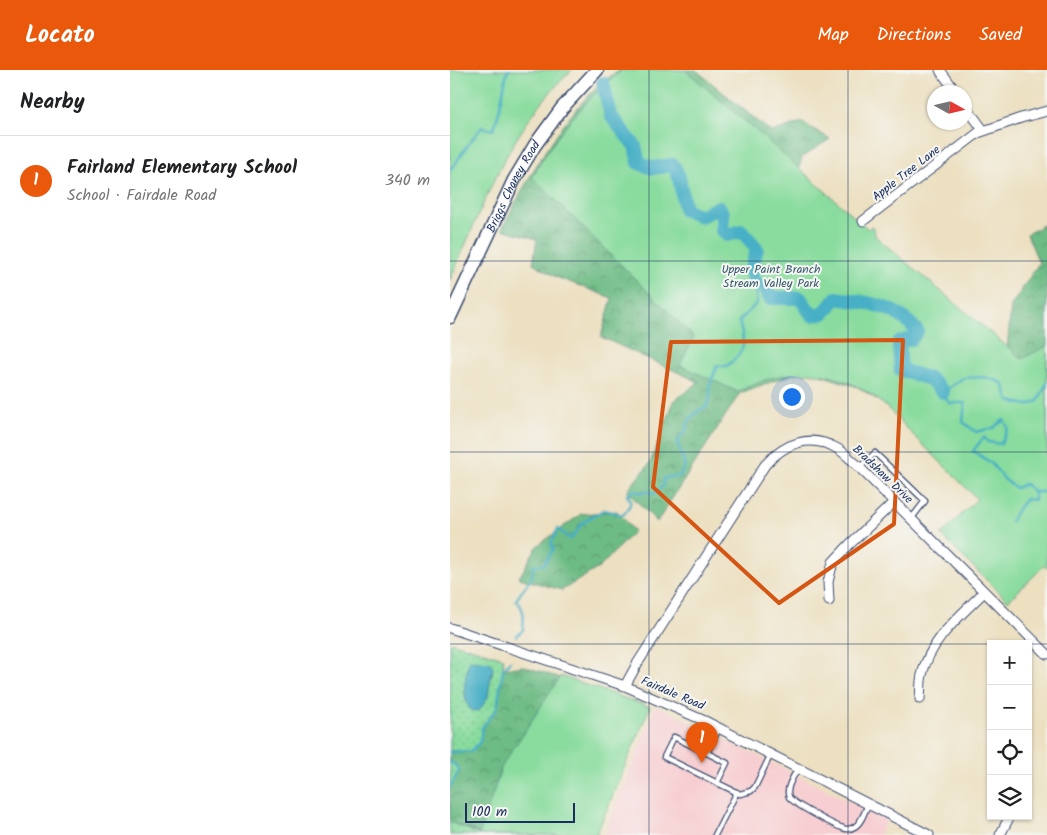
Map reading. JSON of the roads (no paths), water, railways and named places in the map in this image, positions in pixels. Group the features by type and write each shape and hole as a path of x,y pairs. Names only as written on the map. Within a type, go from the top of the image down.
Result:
{"main road":[{"name":"Briggs Chaney Road","path":"450,317 514,180 535,145 562,108 597,70"}],"street":[{"path":"940,70 951,85"},
{"name":"Apple Tree Lane","path":"863,221 978,133 1047,111"},
{"path":"972,115 984,131"},
{"name":"Bradshaw Drive","path":"625,686 636,664 764,464 776,453 792,444 806,441 826,444 839,449 1047,654"},
{"path":"829,601 828,582 833,562 848,545 894,502"},
{"path":"920,699 921,677 934,645 984,592"},
{"name":"Fairdale Road","path":"450,628 625,686 719,728 928,835"},
{"path":"1000,835 1008,820"}],"lane":[{"path":"859,468 875,453 925,501 911,519"},
{"path":"707,754 719,728"},
{"path":"718,783 727,763 674,737 664,757 740,794 755,787 771,754"},
{"path":"798,768 788,791 789,797 797,805 843,828 853,828 858,825 868,804"},
{"path":"714,835 737,792"}],"water":[{"path":"469,660 490,662 493,668 488,697 479,711 471,710 466,698 465,679"}],"waterway":[{"path":"450,169 482,127 493,130 507,72 510,70"},
{"path":"603,83 611,116 635,146 639,163 652,168 673,165 679,177 685,210 701,216 719,207 723,214 722,230 727,235 742,231 757,249 751,269 753,281 765,288 770,298 800,298 812,315 824,313 836,298 880,306 900,315 917,331 911,339 899,342 901,370 930,379 943,392"},
{"path":"516,636 523,630 524,618 521,607 516,600 532,577 533,566 544,564 553,549 551,543 558,529 570,539 585,521 604,510 623,515 631,501 627,495 635,490 640,493 647,491 654,494 663,486 664,478 680,476 685,465 677,442 686,430 689,420 698,411 706,407 710,398 710,384 717,366 727,366 741,351 743,341 739,321 757,303 756,289 753,281"},
{"path":"1047,383 1038,401 1028,405 1009,401 1003,383 985,377 963,378 943,392 949,403 965,403 963,422 976,432 993,428 1004,420 1008,428 1001,444 988,442 984,437 973,451 991,463 1005,480 1016,488 1025,484 1034,492 1047,492"},
{"path":"1011,522 1017,510 1026,499 1034,500 1034,492"},
{"path":"450,752 471,751 480,742 482,728 497,708 503,669 510,661"},
{"path":"450,762 459,771 450,787"}],"place":[{"name":"Fairland Elementary School","path":"702,763"}],"park label":[{"name":"Upper Paint Branch Stream Valley Park","path":"771,276"}]}
